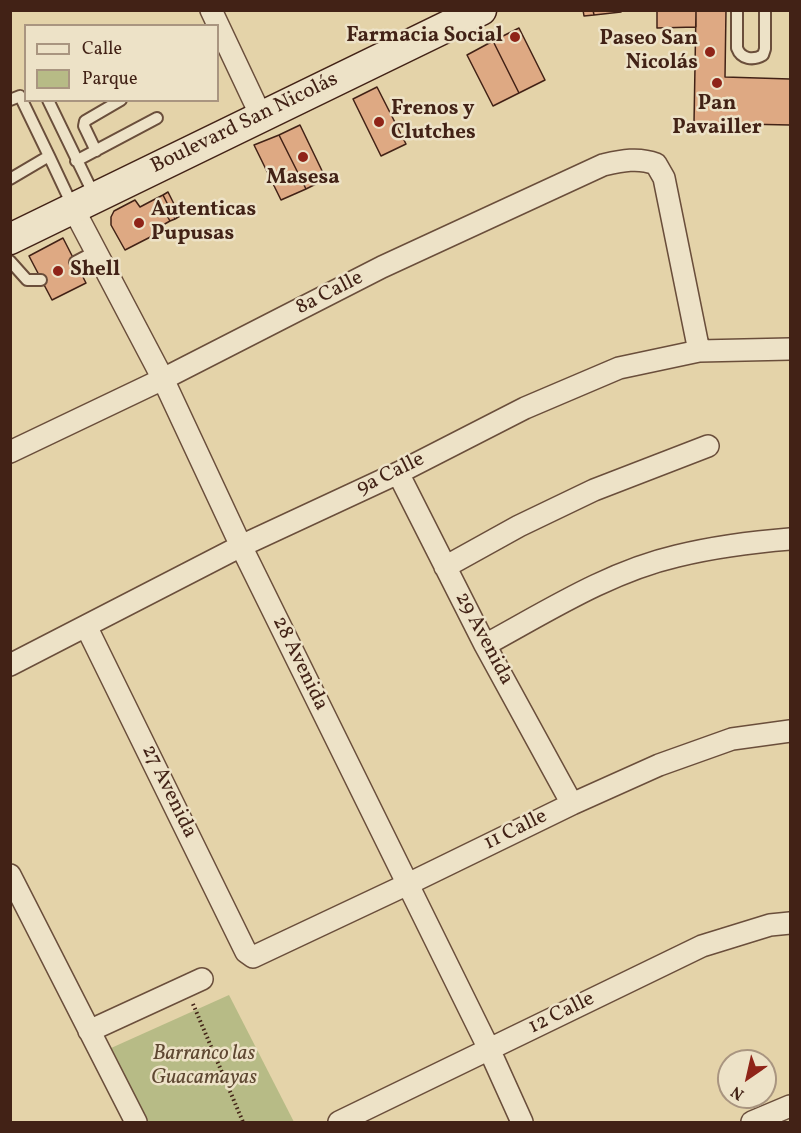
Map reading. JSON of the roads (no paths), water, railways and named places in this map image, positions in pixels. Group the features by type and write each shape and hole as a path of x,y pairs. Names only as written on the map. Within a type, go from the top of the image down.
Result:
{"main road":[{"name":"Boulevard San Nicolás","path":"10,239 481,10"}],"street":[{"path":"211,10 218,24"},
{"path":"219,27 261,116"},
{"name":"8a Calle","path":"10,452 163,379 382,267 603,165 640,159 656,164 666,186 699,351"},
{"name":"28 Avenida","path":"84,203 96,251 163,379 241,546 489,1049 522,1122"},
{"name":"9a Calle","path":"10,664 241,546 398,473 525,408 619,368 699,351 790,349"},
{"path":"445,567 519,526 594,490 708,446"},
{"name":"29 Avenida","path":"398,473 485,645 572,804"},
{"path":"485,645 617,576 675,556 744,543 790,539"},
{"name":"27 Avenida","path":"86,626 241,941 251,956"},
{"name":"11 Calle","path":"251,956 261,954 572,804 659,765 732,739 790,731"},
{"path":"10,875 135,1122"},
{"name":"12 Calle","path":"339,1122 702,946 770,925 790,923"},
{"path":"89,1031 194,983"},
{"path":"752,1122 790,1106"}],"lane":[{"path":"737,10 737,48 745,58 753,59 763,54 765,49 765,10"},
{"path":"10,100 20,96 49,156 84,203"},
{"path":"49,102 76,161 84,203"},
{"path":"96,151 84,126 85,121 118,102"},
{"path":"76,161 157,118"},
{"path":"10,179 49,156"},
{"path":"75,262 96,251"},
{"path":"10,261 27,280 41,280"}],"place":[{"name":"Farmacia Social","path":"515,37"},
{"name":"Paseo San Nicolás","path":"710,52"},
{"name":"Pan Pavailler","path":"717,83"},
{"name":"Frenos y Clutches","path":"379,122"},
{"name":"Masesa","path":"303,157"},
{"name":"Autenticas Pupusas","path":"139,223"},
{"name":"Shell","path":"58,271"}],"park label":[{"name":"Barranco las Guacamayas","path":"204,1067"}]}
